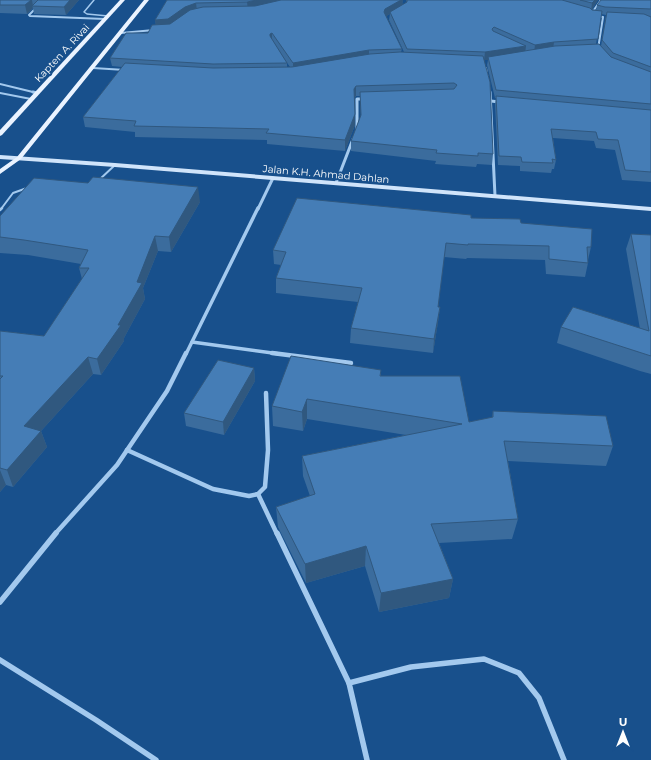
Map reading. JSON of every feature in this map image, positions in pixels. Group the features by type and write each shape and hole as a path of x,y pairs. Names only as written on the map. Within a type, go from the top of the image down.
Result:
{"main road":[{"name":"Kapten A. Rivai","path":"0,134 123,0"},
{"path":"0,172 18,158 147,0"},
{"name":"Jalan K.H. Ahmad Dahlan","path":"0,157 651,209"}],"street":[{"path":"591,15 601,1 607,1"},
{"path":"33,5 37,5 38,7 29,15 34,17 107,18"},
{"path":"584,13 603,18 611,18"},
{"path":"602,54 598,49 603,18"},
{"path":"121,33 159,30"},
{"path":"591,50 598,49"},
{"path":"484,63 488,74 491,101 495,196"},
{"path":"93,68 130,70"},
{"path":"0,84 37,93"},
{"path":"336,183 358,125 357,99 372,99"},
{"path":"491,101 507,102"},
{"path":"0,602 59,530 117,465 167,391 273,178"},
{"path":"192,342 350,363"},
{"path":"127,450 213,489 249,496 258,494 265,486 268,450 266,392"},
{"path":"258,494 349,683 367,760"},
{"path":"349,683 411,667 484,659 519,673 539,698 564,760"},
{"path":"0,660 96,720 156,760"}],"lane":[{"path":"94,0 84,12 107,18"},
{"path":"0,93 32,99"},
{"path":"96,183 115,165"},
{"path":"0,210 13,193 32,187"}],"building":[{"path":"0,0 31,0 25,5 0,5"},
{"path":"38,0 70,0 64,7 32,6"},
{"path":"167,0 257,0 247,2 196,3 185,7 168,19 155,20"},
{"path":"281,0 401,0 385,9 384,12 402,49 369,50 293,63 272,33 270,36 287,63 213,64 110,58 126,33 148,33 152,25 170,24 190,10 203,7 255,6"},
{"path":"407,0 562,0 590,8 592,10 602,11 598,39 535,45 494,27 492,29 493,31 526,46 485,52 407,49 390,12 407,2"},
{"path":"580,0 595,0 592,3"},
{"path":"601,0 651,0 651,9 605,7 597,5"},
{"path":"607,12 644,14 651,17 651,67 613,53 602,40"},
{"path":"599,44 611,57 651,72 651,104 496,90 488,57 555,46"},
{"path":"400,52 483,56 490,82 493,154 478,153 478,156 436,153 437,150 351,141 361,115 360,92 454,89 457,85 454,83 356,86 354,89 355,114 345,140 266,133 269,129 134,126 136,121 83,117 125,63 213,68 292,67 370,54"},
{"path":"496,96 651,110 651,172 625,170 618,140 598,139 596,132 551,129 556,160 552,159 553,163 522,162 521,157 499,156"},
{"path":"93,177 198,187 169,237 155,236 137,282 142,283 118,325 121,325 97,359 88,357 24,426 41,431 7,470 0,468 0,379 3,376 0,376 0,331 44,336 89,268 79,268 88,250 0,237 0,216 34,178 88,183"},
{"path":"297,198 471,215 471,218 520,219 521,223 592,229 591,247 587,247 588,263 549,259 549,246 468,245 446,243 438,307 440,307 434,339 351,328 362,288 276,278 286,252 273,250"},
{"path":"631,234 651,235 651,356 561,327 573,307 649,331"},
{"path":"291,356 381,370 380,376 460,376 469,422 493,417 493,411 606,416 613,446 504,441 518,519 431,524 453,579 381,593 366,546 305,564 276,507 315,494 302,456 462,424 307,399 302,412 272,406"},
{"path":"218,360 254,368 223,422 184,413"}]}
